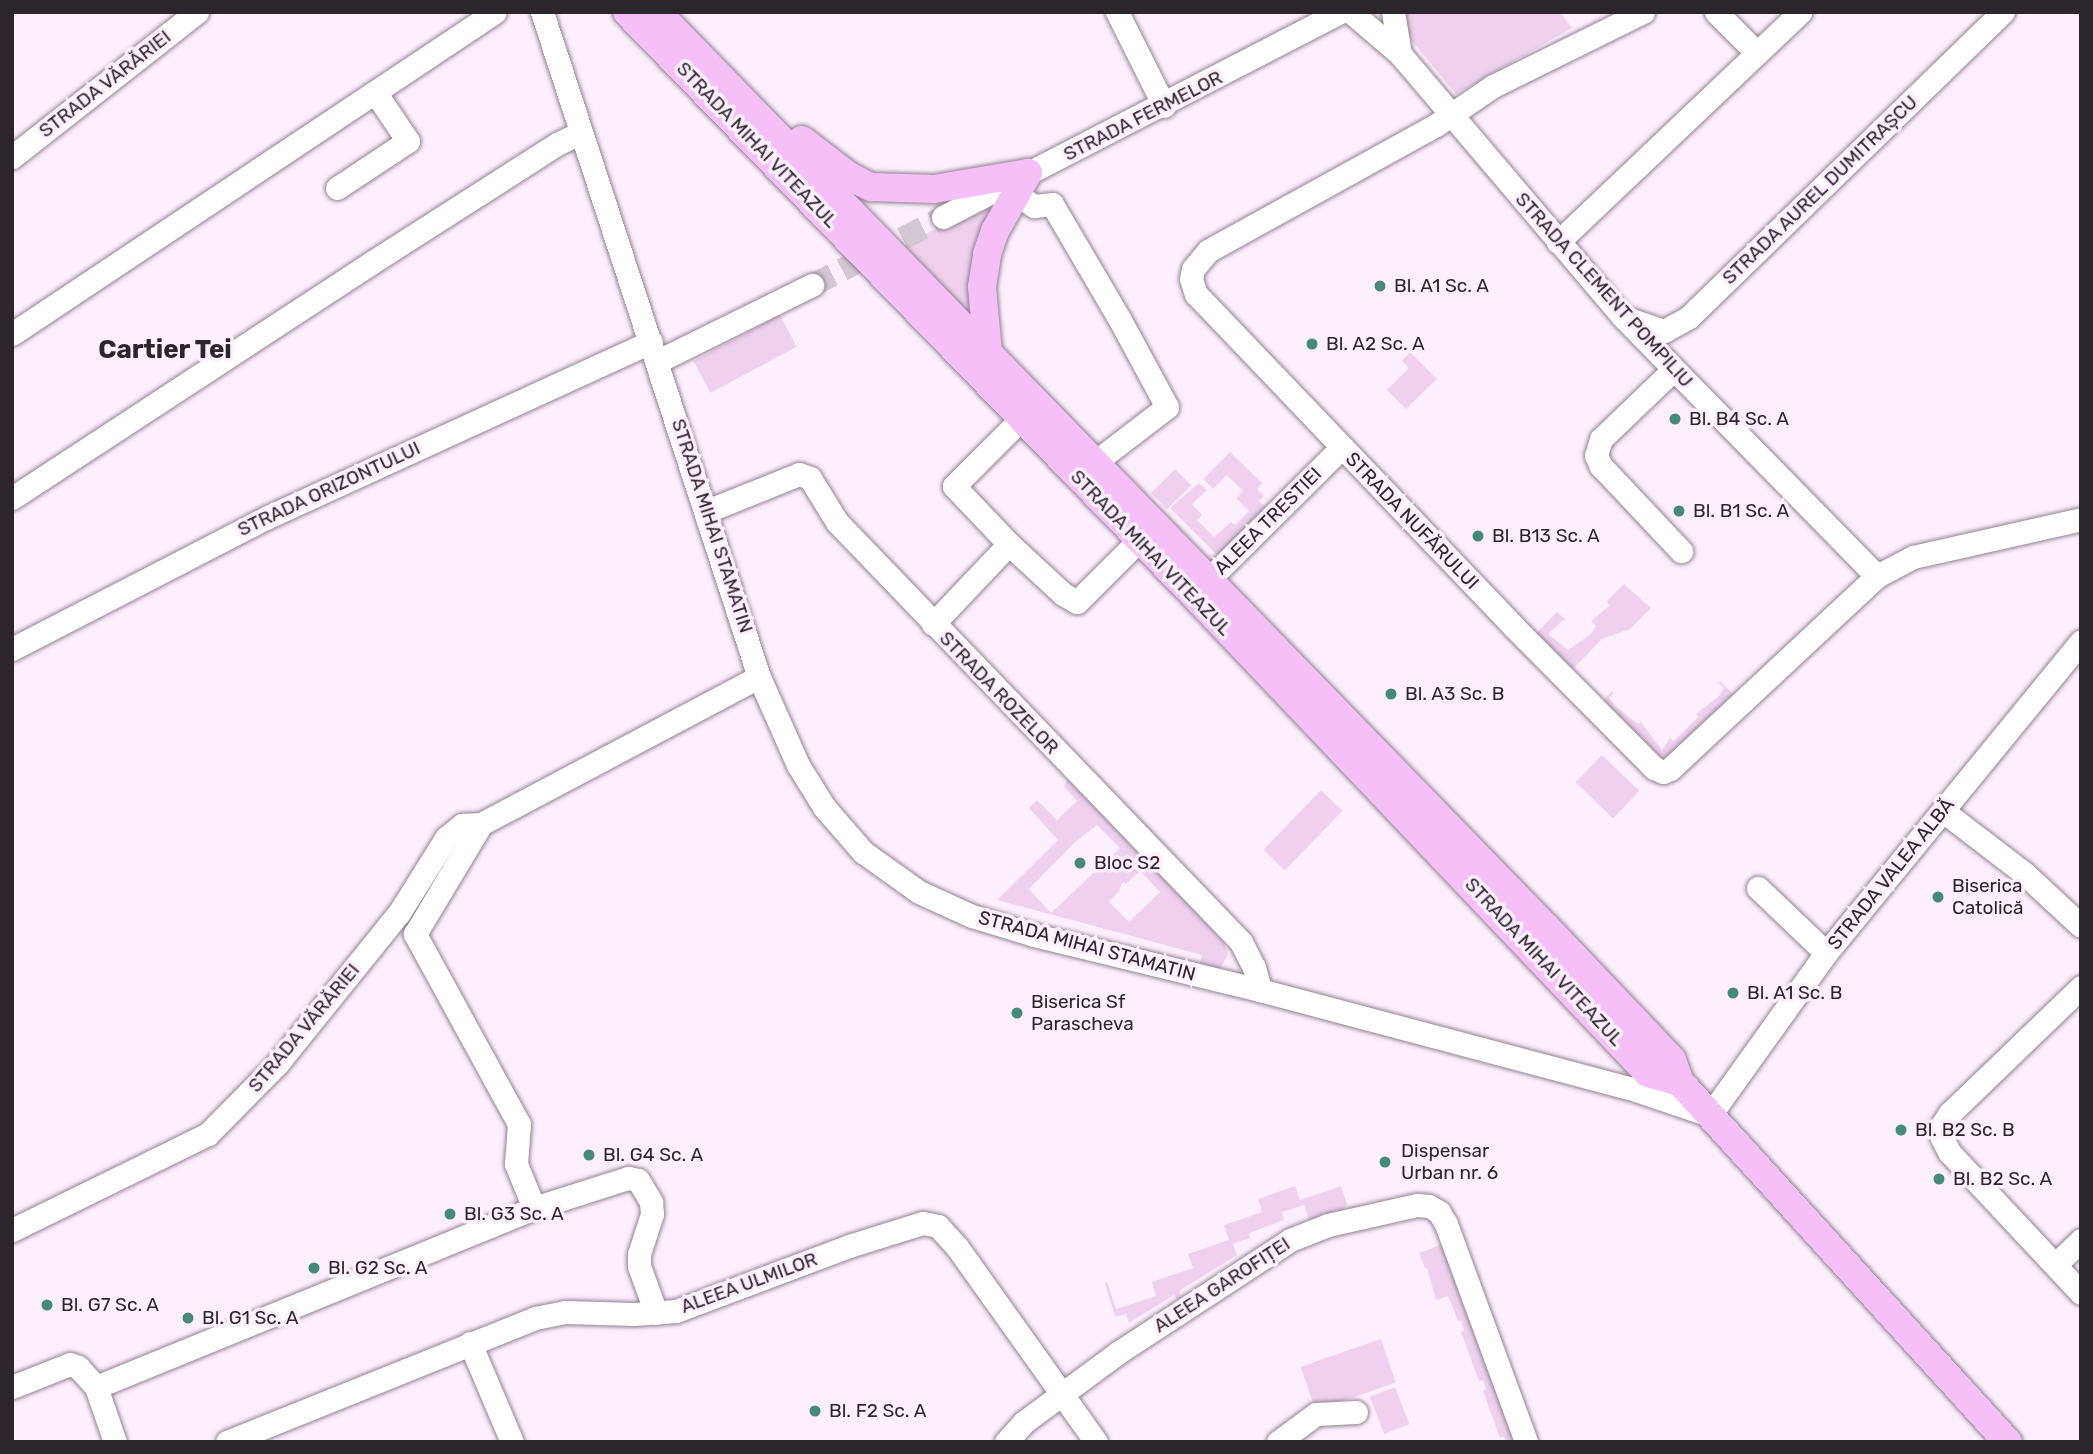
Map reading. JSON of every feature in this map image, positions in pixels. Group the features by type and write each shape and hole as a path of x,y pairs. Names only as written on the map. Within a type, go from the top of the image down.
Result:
{"main road":[{"name":"STRADA MIHAI VITEAZUL","path":"627,12 1039,427 1139,540 1202,587 1672,1060 1680,1082 2008,1442"},
{"name":"STRADA MIHAI VITEAZUL","path":"657,12 988,352 1039,427 1095,462 1202,587 1642,1081"},
{"path":"729,87 849,176 871,187 933,189 1022,184"},
{"path":"988,352 983,306 984,271 995,231 1022,184"},
{"path":"1642,1081 1680,1082"}],"street":[{"name":"STRADA VĂRĂRIEI","path":"12,157 197,12"},
{"path":"12,334 495,12"},
{"name":"STRADA MIHAI STAMATIN","path":"542,12 759,677 799,765 824,807 863,852 919,892 972,916 1034,935 1642,1081 1710,1115"},
{"path":"1117,12 1164,106"},
{"name":"STRADA FERMELOR","path":"943,217 1022,184 1341,12"},
{"name":"STRADA CLEMENT POMPILIU","path":"1351,12 1400,54 1623,317 1877,576"},
{"path":"1393,12 1400,54"},
{"name":"STRADA NUFĂRULUI","path":"1643,12 1493,86 1449,113 1436,125 1208,251 1193,269 1191,279 1196,294 1514,628 1654,768 1663,772 1670,769 1877,576 1913,557 2081,519"},
{"path":"1716,12 1757,53"},
{"path":"1558,242 1800,12"},
{"name":"STRADA AUREL DUMITRAȘCU","path":"1623,317 1664,331 1689,317 2003,12"},
{"path":"337,188 408,141 375,92"},
{"path":"12,498 383,255 556,144 580,133"},
{"path":"1022,184 1034,206 1052,204 1167,407 1095,462"},
{"path":"654,352 812,285"},
{"name":"STRADA ORIZONTULUI","path":"12,649 268,517 654,352"},
{"path":"1673,370 1601,439 1596,455 1601,466 1682,551"},
{"path":"1039,427 954,486 1009,544 1063,594 1077,602 1139,540"},
{"name":"ALEEA TRESTIEI","path":"1202,587 1342,447"},
{"name":"STRADA ROZELOR","path":"707,511 799,474 810,478 837,522 1241,942 1254,967 1260,990"},
{"path":"933,624 1009,544"},
{"name":"STRADA VALEA ALBĂ","path":"1710,1115 1826,953 2081,641"},
{"name":"STRADA VĂRĂRIEI","path":"12,1230 208,1134 278,1064 399,913 446,838 462,825 481,824 759,677"},
{"path":"1943,811 2025,874 2081,926"},
{"path":"481,824 415,934 519,1124 516,1164 534,1208"},
{"path":"1758,888 1826,953"},
{"path":"2081,987 1950,1114 1942,1125 1942,1138 1949,1152 2081,1293"},
{"path":"96,1387 534,1208 628,1178 638,1180 646,1190 652,1214 639,1254 639,1266 656,1313"},
{"name":"ALEEA GAROFIȚEI","path":"1006,1442 1024,1422 1119,1352 1290,1240 1328,1224 1417,1205 1429,1206 1439,1212 1446,1224 1527,1442"},
{"name":"ALEEA ULMILOR","path":"228,1442 535,1318 565,1312 676,1311 849,1246 931,1223 938,1226 957,1247 1096,1442"},
{"path":"2055,1265 2081,1240"},
{"path":"470,1343 512,1442"},
{"path":"12,1387 70,1364 84,1372 96,1387 115,1442"},
{"path":"1278,1442 1316,1415 1356,1412"}],"shaded area":[{"path":"1405,12 1560,12 1572,28 1456,94 1413,42 1402,20"},
{"path":"998,197 976,321 904,245"},
{"path":"780,315 797,347 710,393 693,361"},
{"path":"1410,352 1437,379 1406,409 1387,390 1409,368 1402,361"},
{"path":"1230,452 1262,483 1257,489 1264,496 1259,501 1266,508 1218,556 1170,508 1199,483 1207,490 1192,504 1202,515 1197,520 1214,537 1231,522 1235,525 1249,511 1236,498 1243,491 1227,475 1213,489 1203,479"},
{"path":"1175,469 1191,485 1167,509 1151,493"},
{"path":"1624,584 1651,608 1630,629 1602,639 1570,672 1533,636 1557,612 1565,619 1548,634 1568,650 1591,634 1596,626 1591,621 1609,606 1607,601"},
{"path":"1720,681 1735,696 1664,762 1600,703 1612,691 1614,693 1609,697 1614,705 1638,724 1641,722 1662,750 1670,738 1674,741 1698,717 1696,714 1719,696 1724,688 1718,683"},
{"path":"1602,755 1639,791 1613,818 1576,782"},
{"path":"1067,779 1223,941 1228,954 1220,969 1199,965 1202,955 997,900 1058,840 1029,808 1037,800 1057,820 1077,801 1064,787","holes":["1097,825 1120,848 1051,913 1029,889 1074,843","1140,871 1160,892 1129,922 1109,902 1121,885 1124,882 1126,884"]},
{"path":"1321,790 1343,811 1285,871 1263,850"},
{"path":"1295,1186 1300,1200 1341,1186 1347,1204 1344,1209 1309,1220 1304,1205 1282,1212 1284,1220 1249,1233 1250,1238 1233,1244 1237,1255 1179,1291 1182,1300 1179,1302 1174,1295 1129,1323 1126,1314 1115,1317 1105,1283 1107,1282 1116,1309 1156,1296 1152,1282 1193,1268 1188,1254 1229,1240 1224,1225 1262,1212 1258,1199"},
{"path":"1445,1243 1517,1438 1506,1442 1504,1437 1500,1438 1483,1391 1486,1389 1483,1380 1479,1381 1461,1332 1464,1330 1461,1321 1458,1321 1448,1296 1436,1300 1427,1268 1419,1253"},
{"path":"1381,1339 1396,1382 1316,1410 1301,1367"},
{"path":"1395,1387 1409,1424 1384,1434 1370,1397"}],"tunnel":[{"path":"812,285 943,217"}],"place":[{"name":"Bl. A1 Sc. A","path":"1380,286"},
{"name":"Bl. A2 Sc. A","path":"1312,344"},
{"name":"Bl. B4 Sc. A","path":"1675,419"},
{"name":"Bl. B1 Sc. A","path":"1679,511"},
{"name":"Bl. B13 Sc. A","path":"1478,536"},
{"name":"Bl. A3 Sc. B","path":"1391,694"},
{"name":"Bloc S2","path":"1080,863"},
{"name":"Biserica Catolică","path":"1938,897"},
{"name":"Bl. A1 Sc. B","path":"1733,993"},
{"name":"Biserica Sf Parascheva","path":"1017,1013"},
{"name":"Bl. B2 Sc. B","path":"1901,1130"},
{"name":"Bl. G4 Sc. A","path":"589,1155"},
{"name":"Dispensar Urban nr. 6","path":"1385,1162"},
{"name":"Bl. B2 Sc. A","path":"1939,1179"},
{"name":"Bl. G3 Sc. A","path":"450,1214"},
{"name":"Bl. G2 Sc. A","path":"314,1268"},
{"name":"Bl. G7 Sc. A","path":"47,1305"},
{"name":"Bl. G1 Sc. A","path":"188,1318"},
{"name":"Bl. F2 Sc. A","path":"815,1411"}],"district":[{"name":"Cartier Tei","path":"165,350"}]}
